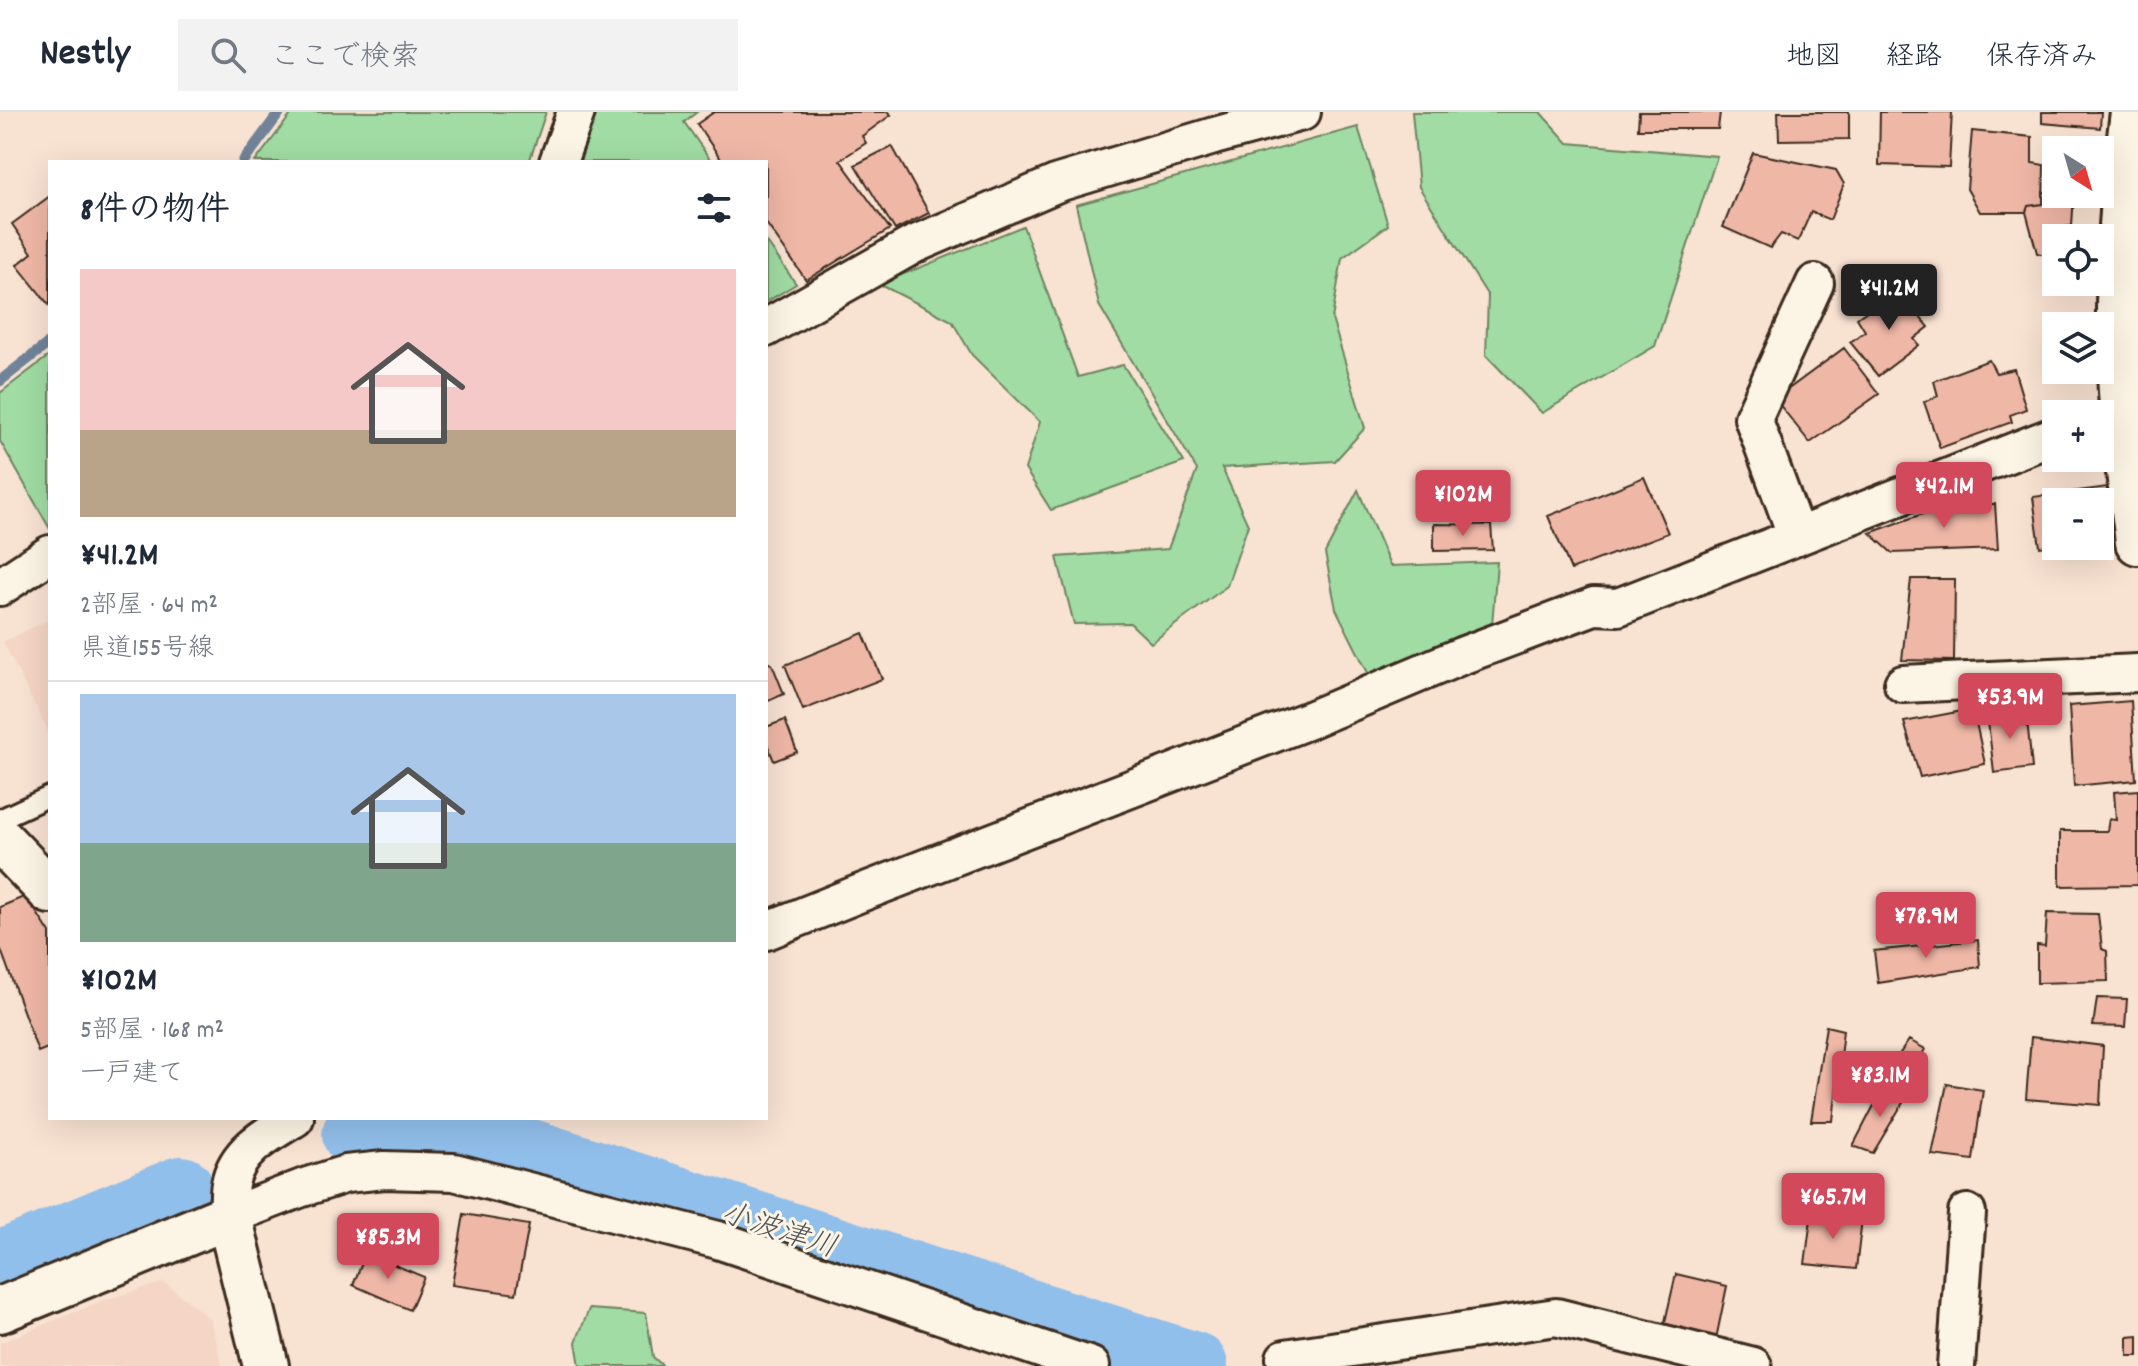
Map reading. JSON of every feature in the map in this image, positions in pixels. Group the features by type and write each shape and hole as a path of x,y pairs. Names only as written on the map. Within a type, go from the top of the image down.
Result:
{"street":[{"path":"559,160 576,112"},
{"path":"768,327 913,245 1058,183 1302,112"},
{"path":"2113,400 2120,338 2121,266 2134,123"},
{"path":"1797,537 1753,418 1815,283"},
{"path":"2114,427 2138,542"},
{"path":"768,930 1309,720 1461,656 1594,606 1618,607 2042,441"},
{"path":"0,587 48,555"},
{"path":"1903,684 2138,673"},
{"path":"0,839 48,889"},
{"path":"266,1366 229,1216 230,1183 241,1157 265,1135 291,1120"},
{"path":"0,1310 229,1216 346,1174 384,1170 454,1172 718,1240 1091,1366"},
{"path":"1956,1366 1967,1213"},
{"path":"1285,1358 1556,1317 1753,1366"}],"lane":[{"path":"0,819 48,797"}],"shaded area":[{"path":"48,620 48,731 3,642"},
{"path":"164,1282 210,1319 222,1366 0,1366 0,1343 99,1302"}],"green space":[{"path":"293,112 546,112 530,160 257,160"},
{"path":"596,112 697,112 684,122 711,160 581,160"},
{"path":"1412,112 1540,112 1568,143 1717,156 1655,346 1542,413 1486,355 1488,296 1419,187"},
{"path":"1358,127 1388,225 1342,258 1332,319 1365,428 1335,461 1222,468 1248,525 1227,586 1151,643 1130,623 1074,624 1057,557 1168,549 1197,470 1099,305 1076,205"},
{"path":"1023,226 1078,377 1123,365 1184,462 1051,510 1025,469 1040,422 972,355 952,321 879,284"},
{"path":"768,244 796,284 768,301"},
{"path":"48,357 48,525 0,441 0,393"},
{"path":"1358,490 1390,566 1497,562 1492,625 1369,675 1336,609 1325,553"},
{"path":"589,1309 646,1313 653,1357 663,1366 580,1366 576,1342"}],"building":[{"path":"714,112 888,112 891,115 862,136 866,143 840,160 890,229 806,280 768,226 768,160 722,160 697,124"},
{"path":"1639,112 1720,112 1718,129 1638,129"},
{"path":"1778,112 1849,112 1849,139 1779,140"},
{"path":"1880,112 1952,112 1949,167 1879,165"},
{"path":"2042,112 2101,112 2100,128 2042,123"},
{"path":"1972,131 2032,137 2032,163 2042,165 2042,204 2028,206 2026,212 1980,212 1967,189"},
{"path":"892,146 929,213 895,230 855,165"},
{"path":"1753,153 1836,170 1844,184 1830,220 1811,212 1798,241 1781,234 1770,248 1723,227"},
{"path":"48,197 48,304 17,265 32,253 12,224"},
{"path":"2042,204 2042,208 2073,208 2072,224 2042,224 2042,254 2037,253 2026,212 2028,206"},
{"path":"1898,289 1929,327 1914,339 1919,345 1878,376 1850,342 1865,331 1857,318"},
{"path":"1844,348 1879,394 1810,443 1775,399"},
{"path":"1989,360 1996,373 2014,369 2026,409 2010,415 2012,422 1940,448 1924,402 1938,396 1934,381"},
{"path":"1644,477 1668,533 1571,570 1548,516"},
{"path":"2042,496 2042,547 2040,547 2033,497"},
{"path":"1950,504 1995,504 1998,549 1892,553 1870,533"},
{"path":"1434,524 1491,525 1493,550 1434,551"},
{"path":"1911,579 1955,579 1954,661 1902,660"},
{"path":"863,633 882,679 803,710 785,665"},
{"path":"768,663 772,664 784,694 768,701"},
{"path":"2131,701 2136,780 2074,786 2069,706"},
{"path":"1973,709 1985,764 1920,777 1904,722"},
{"path":"2026,710 2032,768 1994,773 1987,713"},
{"path":"785,720 797,752 774,761 768,746 768,726"},
{"path":"2138,790 2138,885 2060,886 2060,831 2107,831 2109,819 2116,820 2114,792"},
{"path":"26,896 48,930 48,1048 38,1052 0,947 0,907"},
{"path":"2047,913 2098,914 2102,949 2107,951 2108,981 2037,983 2037,945 2045,946"},
{"path":"1978,940 1980,967 1878,983 1874,951"},
{"path":"2097,998 2127,999 2125,1027 2093,1026"},
{"path":"1826,1026 1843,1030 1833,1121 1811,1121"},
{"path":"2031,1037 2103,1046 2100,1105 2026,1099"},
{"path":"1909,1040 1925,1049 1909,1080 1890,1068"},
{"path":"1947,1084 1983,1090 1973,1160 1932,1155"},
{"path":"1884,1086 1907,1096 1873,1153 1853,1146"},
{"path":"1812,1211 1862,1219 1856,1269 1805,1264"},
{"path":"464,1214 529,1225 516,1294 452,1285"},
{"path":"366,1253 424,1277 410,1310 353,1285"},
{"path":"1676,1274 1727,1286 1716,1339 1664,1326"},
{"path":"2138,1336 2138,1356 2128,1356 2128,1337"}],"waterway":[{"path":"244,160 280,112"},
{"path":"0,381 48,344"},
{"name":"小波津川","path":"356,1134 429,1134 505,1145 1194,1366"},
{"name":"小波津川","path":"0,1265 181,1190"}]}
